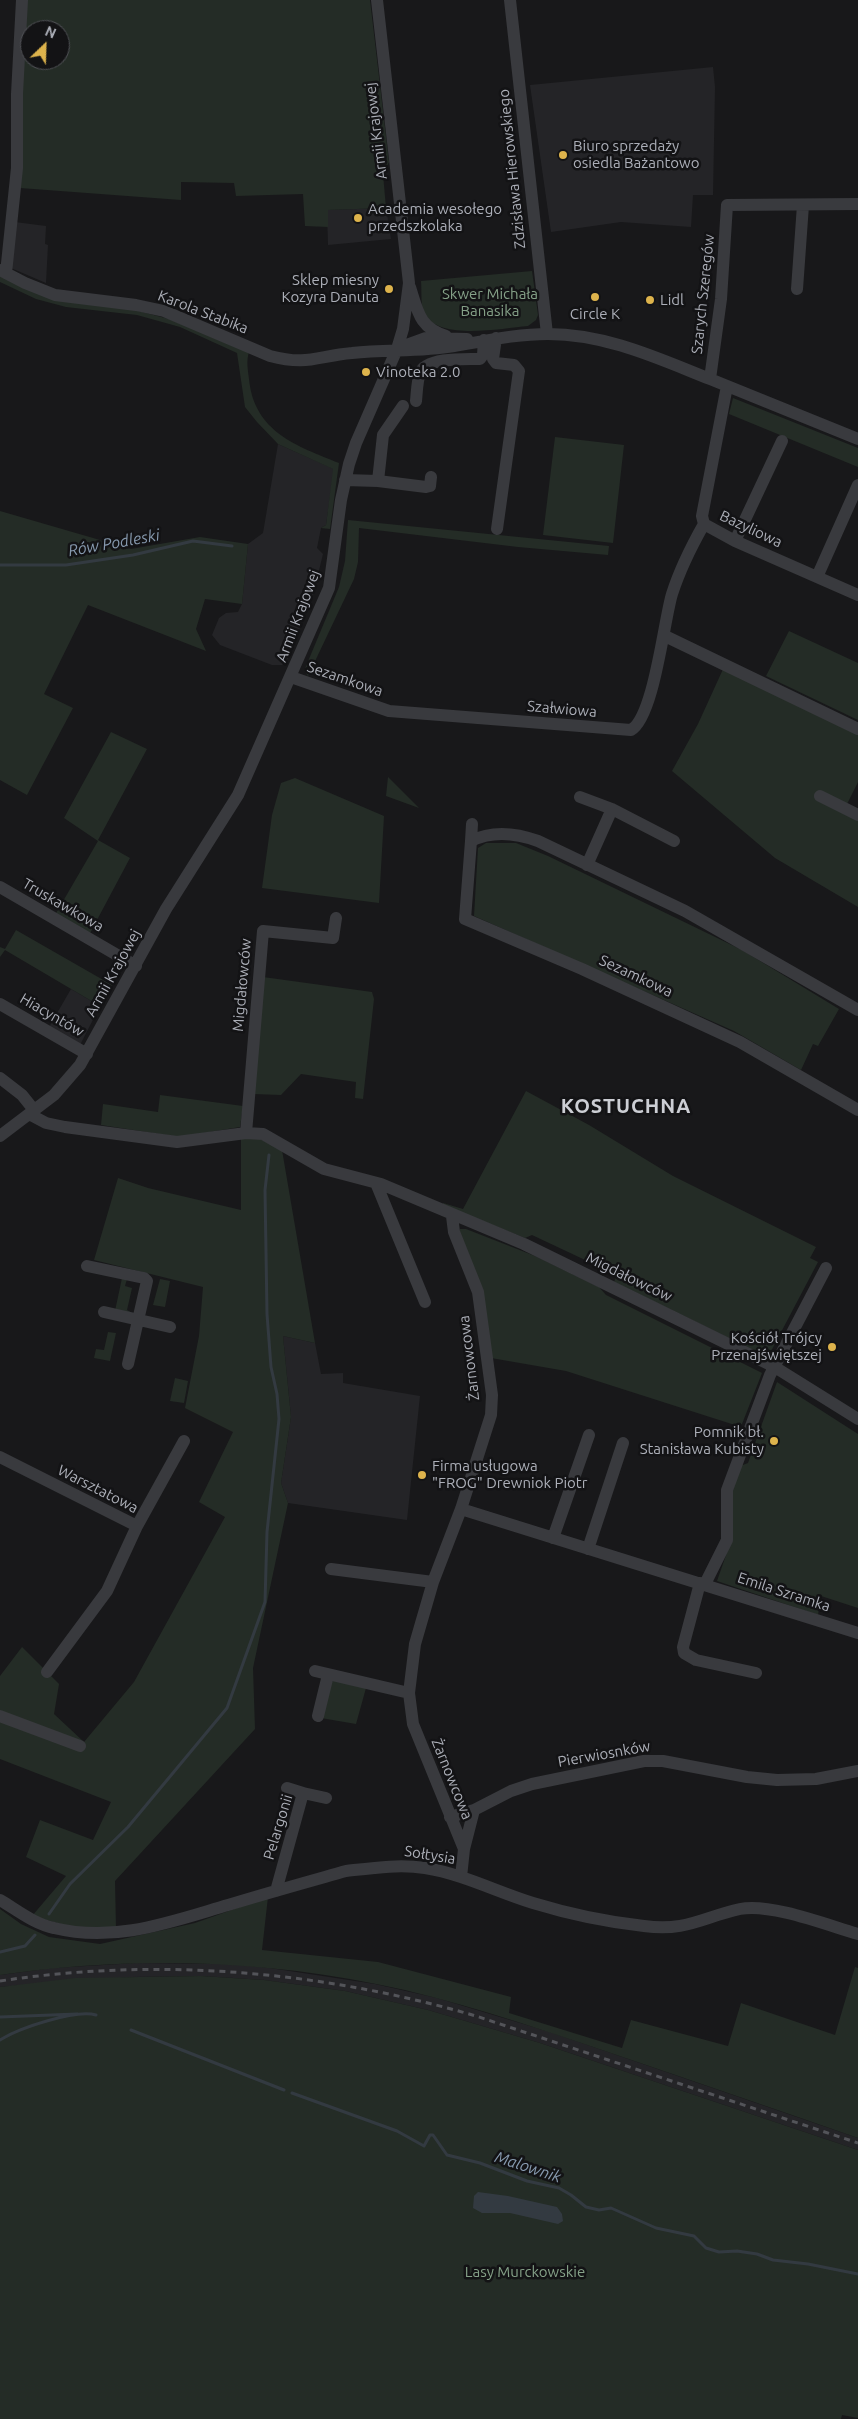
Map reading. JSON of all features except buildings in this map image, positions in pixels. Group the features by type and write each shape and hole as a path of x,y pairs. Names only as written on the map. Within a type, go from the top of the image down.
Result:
{"street":[{"path":"3,272 17,168 17,94 22,0"},
{"name":"Armii Krajowej","path":"0,1136 63,1085 87,1054 166,909 238,795 329,588 345,480 356,443 397,349 404,322 409,283 377,0"},
{"name":"Zdzisława Hierowskiego","path":"510,0 547,334"},
{"path":"797,289 803,205 858,204"},
{"name":"Szarych Szeregów","path":"710,379 721,299 727,205 803,205"},
{"name":"Karola Stabika","path":"3,272 55,295 136,305 164,311 270,356 287,361 310,361 343,354 397,349"},
{"name":"Szarych Szeregów","path":"409,283 422,322 432,330 451,338"},
{"name":"Szarych Szeregów","path":"397,349 454,346 486,340 547,334 586,336 618,344 858,439"},
{"name":"Szarych Szeregów","path":"397,349 424,338 486,340"},
{"path":"416,401 419,374 423,368 439,361 480,359 483,355 486,340"},
{"path":"486,340 496,363 514,365 519,371 497,529"},
{"name":"Bazyliowa","path":"727,386 702,516 704,524 735,541 858,595"},
{"path":"378,481 383,435 403,406"},
{"path":"735,541 782,440"},
{"path":"345,480 378,481 426,487 430,486 431,477"},
{"path":"817,577 858,485"},
{"name":"Szałwiowa","path":"389,711 630,730 637,724 650,694 665,636 668,609 678,577 704,524"},
{"path":"665,636 858,729"},
{"name":"Sezamkowa","path":"291,677 389,711"},
{"path":"820,796 858,815"},
{"path":"580,797 612,809 674,840"},
{"path":"587,865 612,809"},
{"name":"Sezamkowa","path":"472,824 465,919 740,1042 858,1110"},
{"path":"472,841 483,835 520,835 538,841 685,911 858,1010"},
{"name":"Truskawkowa","path":"0,887 136,966"},
{"name":"Migdałowców","path":"246,1132 264,931 333,938 336,918"},
{"name":"Hiacyntów","path":"0,1004 87,1054"},
{"path":"0,1078 22,1095 32,1112"},
{"name":"Migdałowców","path":"32,1112 46,1123 65,1127 177,1142 246,1132 263,1134 330,1172 376,1183 452,1216 524,1244 773,1366 858,1419"},
{"path":"376,1183 425,1302"},
{"name":"Żarnowcowa","path":"452,1216 454,1232 478,1292 492,1395 491,1415 461,1509 414,1644 409,1693 413,1724 464,1849 462,1877"},
{"path":"87,1266 144,1278 146,1281 128,1364"},
{"path":"756,1673 696,1660 684,1653 684,1647 703,1584 727,1540 727,1490 773,1366 826,1268"},
{"path":"104,1312 170,1327"},
{"path":"553,1538 589,1435"},
{"path":"137,1526 184,1441"},
{"path":"588,1549 623,1443"},
{"name":"Warsztatowa","path":"0,1457 137,1526 107,1591 47,1672"},
{"name":"Emila Szramka","path":"461,1509 858,1633"},
{"path":"331,1569 434,1582"},
{"path":"315,1671 409,1693"},
{"path":"318,1716 328,1675"},
{"path":"0,1716 80,1746"},
{"name":"Pierwiosnków","path":"450,1817 474,1810 511,1791 532,1784 644,1761 663,1761 747,1777 777,1780 816,1779 858,1771"},
{"path":"288,1788 303,1793"},
{"name":"Pelargonii","path":"276,1891 303,1793 326,1798"},
{"path":"464,1849 474,1810"},
{"name":"Sołtysia","path":"0,1900 32,1920 51,1928 98,1935 126,1933 152,1928 346,1871 377,1867 426,1868 462,1877 534,1903 644,1926 665,1928 689,1926 741,1909 759,1908 858,1934"}],"shaded area":[{"path":"713,67 715,87 713,195 693,195 691,227 621,222 551,232 530,85"},
{"name":"Academia wesołego przedszkolaka","path":"386,208 391,239 328,245 327,210"},
{"path":"15,222 46,226 45,244 48,245 46,283 11,268"},
{"path":"278,444 334,469 326,525 321,528 317,548 323,554 313,595 287,660 282,665 272,665 220,645 212,635 219,618 226,613 238,612 242,604 248,544 263,533"},
{"path":"71,989 100,1006 80,1045 49,1027"},
{"path":"283,1336 315,1343 321,1374 343,1373 343,1383 420,1396 407,1520 288,1503 281,1483 291,1417"},
{"path":"137,1963 232,1964 270,1968 375,1984 437,1998 550,2032 858,2138 858,2150 540,2043 428,2010 345,1991 264,1980 201,1976 133,1977 0,1987 0,1975 52,1968"},
{"path":"478,2192 508,2196 557,2207 562,2214 563,2221 558,2224 510,2213 482,2213 473,2208 474,2196"}],"green space":[{"path":"27,0 370,0 389,162 383,174 386,208 328,210 328,227 305,226 303,194 236,196 234,183 181,182 181,200 20,188 23,70 70,70 70,20 26,20"},
{"name":"Skwer Michała Banasika","path":"532,271 538,315 536,320 528,326 473,331 458,330 445,328 433,323 423,311 421,281"},
{"path":"0,275 169,319 249,352 249,379 259,412 280,435 293,443 339,463 330,529 321,528 326,525 333,469 278,444 257,422 245,407 237,353 180,327 137,315 66,307 36,299 0,282"},
{"path":"733,398 858,448 858,467 729,414"},
{"path":"555,437 624,445 613,543 543,535"},
{"path":"0,511 131,549 200,537 248,544 242,604 205,599 196,629 206,651 88,605 44,694 73,708 27,795 0,780"},
{"path":"348,520 609,546 608,555 518,547 359,528 358,562 354,579 308,676 304,671 339,587 345,561"},
{"path":"789,631 858,663 858,720 766,676"},
{"path":"724,667 858,733 858,782 845,808 858,815 858,907 775,858 672,771 698,724"},
{"path":"111,732 147,749 98,840 130,858 89,935 55,915 98,841 64,818"},
{"path":"388,777 419,808 386,796"},
{"path":"295,778 384,816 379,903 262,888 272,815 281,783"},
{"path":"486,843 516,843 548,856 742,950 839,1009 818,1046 813,1044 801,1070 734,1031 474,916 478,848"},
{"path":"16,930 112,985 100,1006 5,950 0,957 0,947 5,949"},
{"path":"263,977 372,992 374,999 363,1099 355,1098 356,1082 301,1074 281,1095 253,1094"},
{"path":"526,1091 589,1125 673,1176 816,1247 810,1258 818,1262 768,1357 614,1282 617,1275 532,1235 525,1238 443,1205 443,1203 463,1209"},
{"path":"160,1095 243,1106 240,1127 179,1137 101,1125 103,1104 158,1112"},
{"path":"241,1138 258,1138 282,1150 315,1343 283,1336 291,1417 281,1483 288,1503 253,1668 255,1729 115,1881 116,1928 75,1928 32,1916 66,1876 26,1857 40,1820 93,1840 111,1802 0,1759 0,1676 22,1647 59,1684 54,1714 84,1742 134,1682 225,1517 199,1502 233,1432 185,1408 199,1336 203,1287 94,1260 118,1178 148,1188 241,1210"},
{"path":"460,1229 466,1229 535,1256 599,1287 606,1295 762,1373 742,1424 738,1426 566,1371 491,1358 459,1233"},
{"path":"122,1278 127,1279 125,1286 132,1288 127,1310 134,1314 115,1311"},
{"path":"160,1279 170,1281 165,1307 153,1305"},
{"path":"108,1332 116,1333 110,1361 94,1358 96,1349 104,1350"},
{"path":"175,1378 188,1381 184,1403 170,1401"},
{"path":"777,1382 858,1434 858,1608 821,1596 818,1615 717,1581 732,1538 732,1493 740,1466 748,1463"},
{"path":"334,1680 366,1688 356,1724 321,1718 329,1684"},
{"path":"268,1897 262,1950 378,1962 511,1997 509,2013 622,2048 631,2020 728,2046 741,2003 835,2035 855,1967 858,1968 858,2138 518,2022 433,1997 376,1984 283,1970 188,1963 94,1965 0,1975 0,1909 21,1924 49,1937 100,1944 195,1923"},
{"name":"Lasy Murckowskie","path":"201,1976 264,1980 345,1991 428,2010 540,2043 858,2150 858,2418 842,2415 841,2419 0,2419 0,1987 75,1978"}],"waterway":[{"name":"Rów Podleski","path":"0,565 66,565 133,555 193,541 232,546"},
{"path":"49,1914 70,1884 128,1827 227,1708 265,1602 267,1532 279,1419 277,1394 271,1367 267,1314 265,1190 269,1155"},
{"path":"0,1952 25,1946 35,1935"},
{"path":"0,2017 77,2014"},
{"name":"Malownik","path":"0,2040 20,2030 62,2017 87,2014 96,2015"},
{"name":"Malownik","path":"131,2030 284,2090"},
{"name":"Malownik","path":"292,2093 397,2131 424,2146 430,2135 433,2135 447,2155 480,2163 527,2181 559,2188 586,2207 599,2210 611,2208 656,2228 694,2236 706,2248 719,2252 737,2251 757,2254 773,2260 808,2264 858,2274"}],"railway":[{"path":"0,1981 120,1970 180,1970 300,1979 359,1988 476,2016 858,2143"}],"place":[{"name":"Biuro sprzedaży osiedla Bażantowo","path":"563,155"},
{"name":"Academia wesołego przedszkolaka","path":"358,218"},
{"name":"Sklep miesny Kozyra Danuta","path":"389,289"},
{"name":"Circle K","path":"595,297"},
{"name":"Lidl","path":"650,300"},
{"name":"Vinoteka 2.0","path":"366,372"},
{"name":"Kościół Trójcy Przenajświętszej","path":"832,1347"},
{"name":"Pomnik bł. Stanisława Kubisty","path":"774,1441"},
{"name":"Firma usługowa \"FROG\" Drewniok Piotr","path":"422,1475"}],"district":[{"name":"KOSTUCHNA","path":"626,1106"}]}
